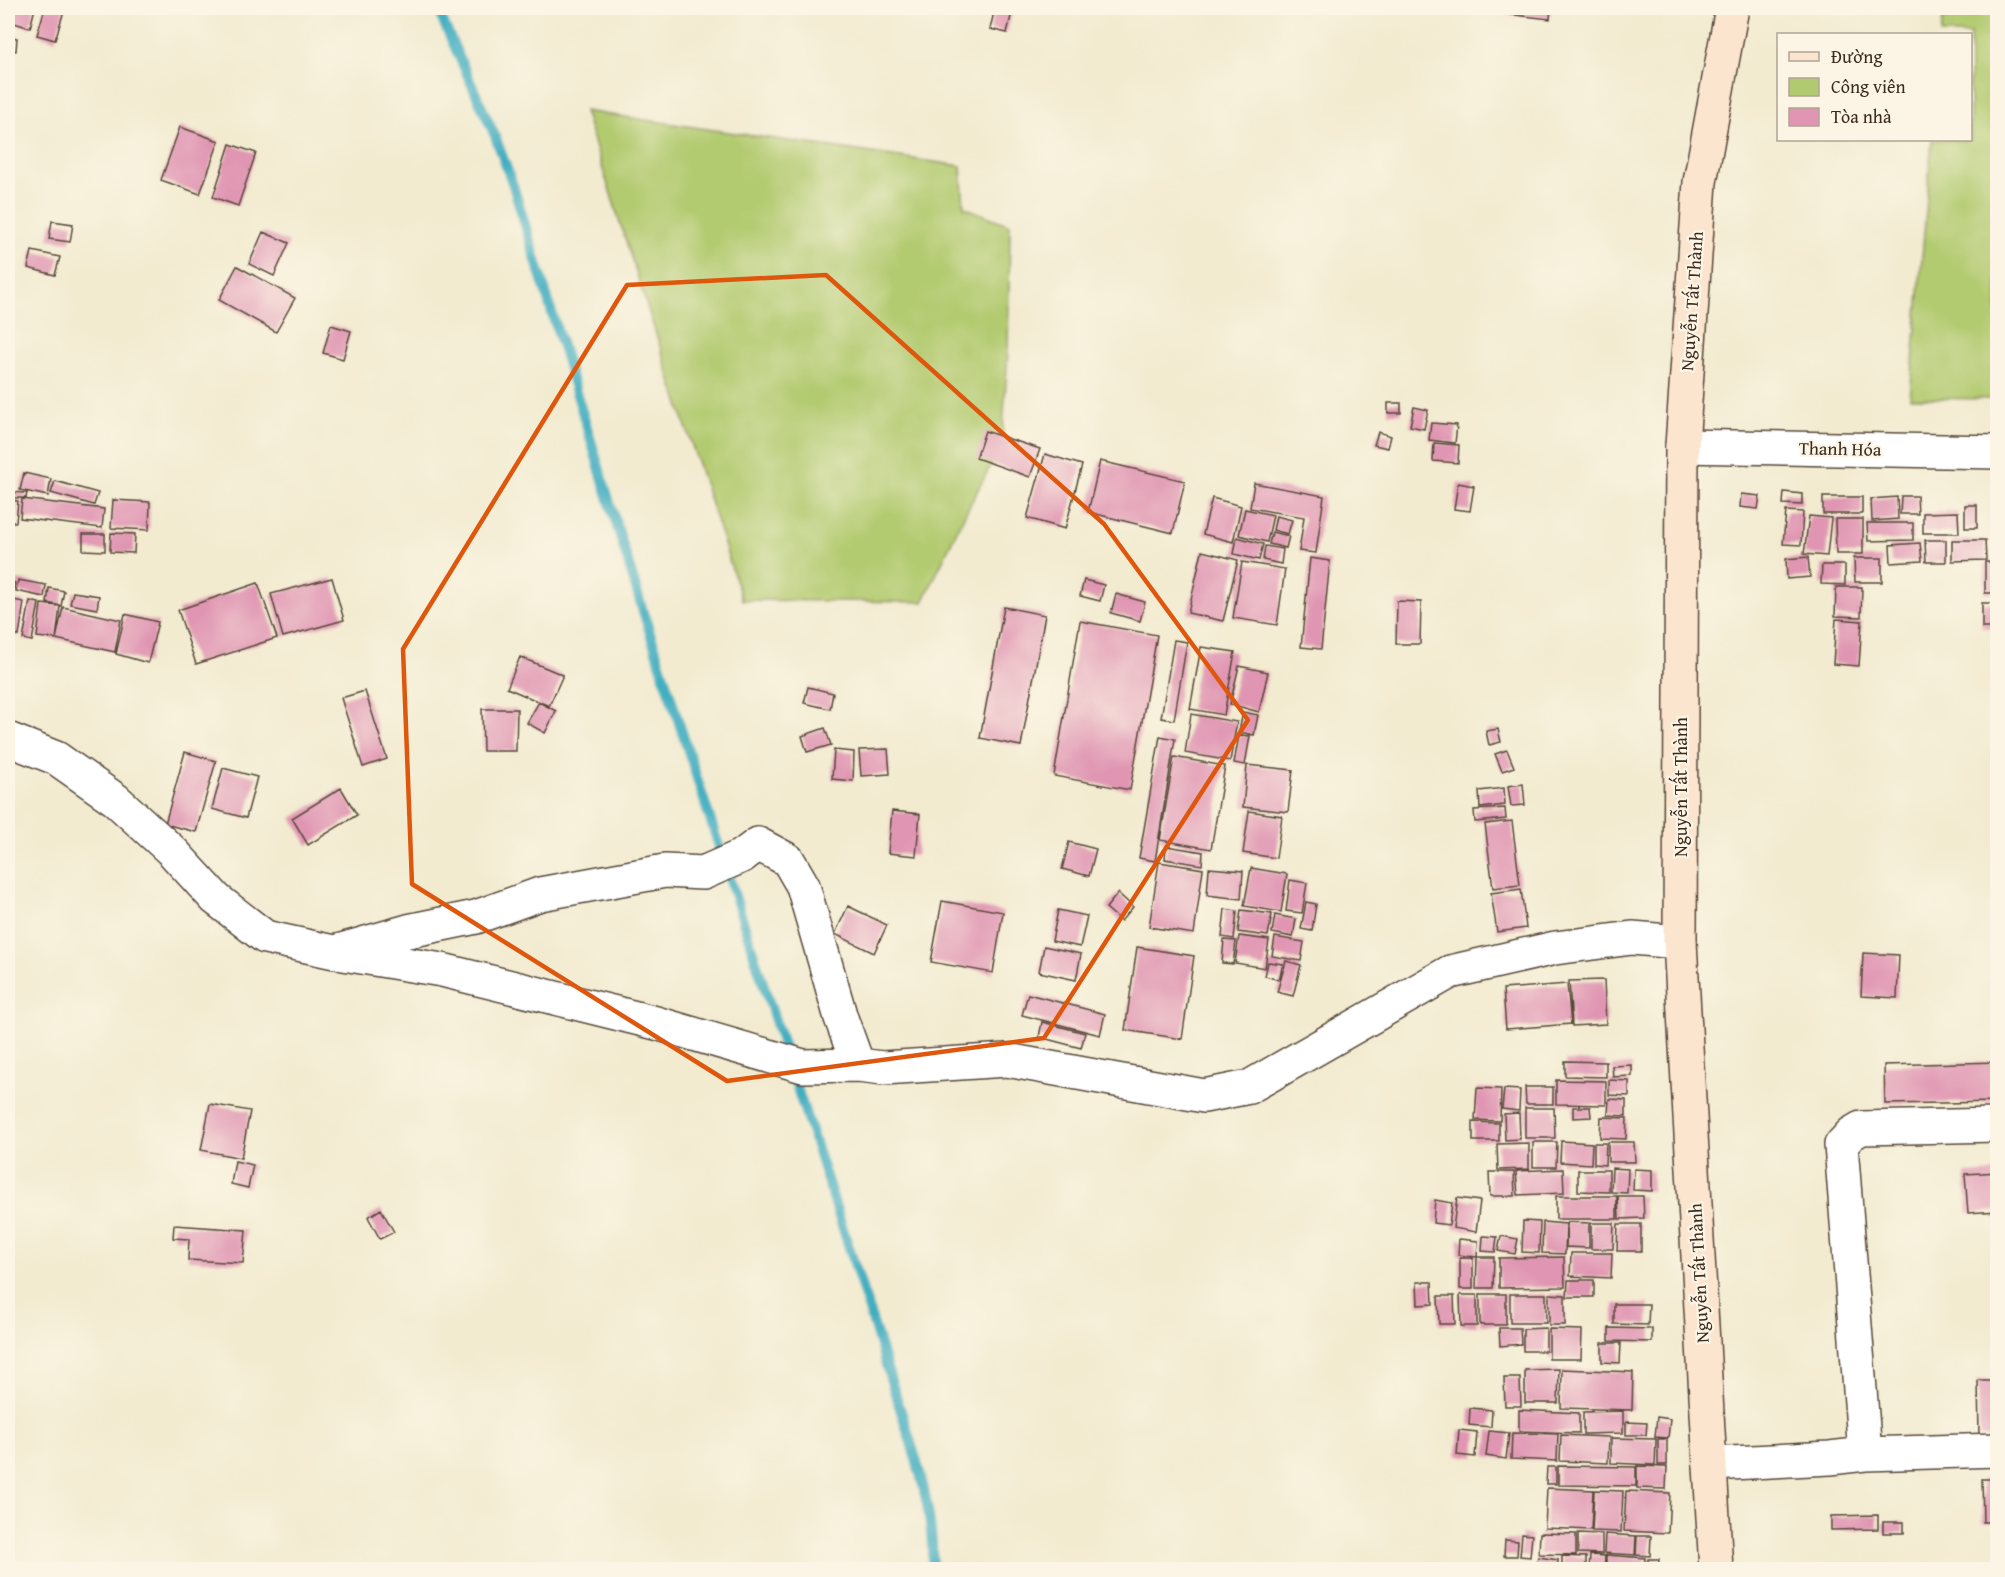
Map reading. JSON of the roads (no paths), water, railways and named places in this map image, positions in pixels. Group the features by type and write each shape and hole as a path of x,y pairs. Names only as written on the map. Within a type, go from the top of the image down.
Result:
{"main road":[{"name":"Nguyễn Tất Thành","path":"1716,1569 1680,942 1682,446 1700,182 1732,8"}],"street":[{"name":"Thanh Hóa","path":"1682,446 1998,452"},
{"path":"8,739 56,758 116,800 173,852 216,899 265,937 334,952 442,970 656,1023 788,1062 883,1068 1007,1060 1204,1096 1249,1087 1450,972 1555,948 1632,938 1680,942"},
{"path":"334,952 408,931 476,916 540,894 665,871 703,873 742,856 758,844 788,860 803,886 841,1018 858,1065"},
{"path":"1865,1454 1841,1145 1851,1134 1862,1128 1998,1125"},
{"path":"1710,1464 1865,1454 1998,1450"}],"waterway":[{"path":"437,8 495,136 513,185 642,608 786,1054"},
{"path":"791,1069 918,1466 929,1518 932,1570"}]}
